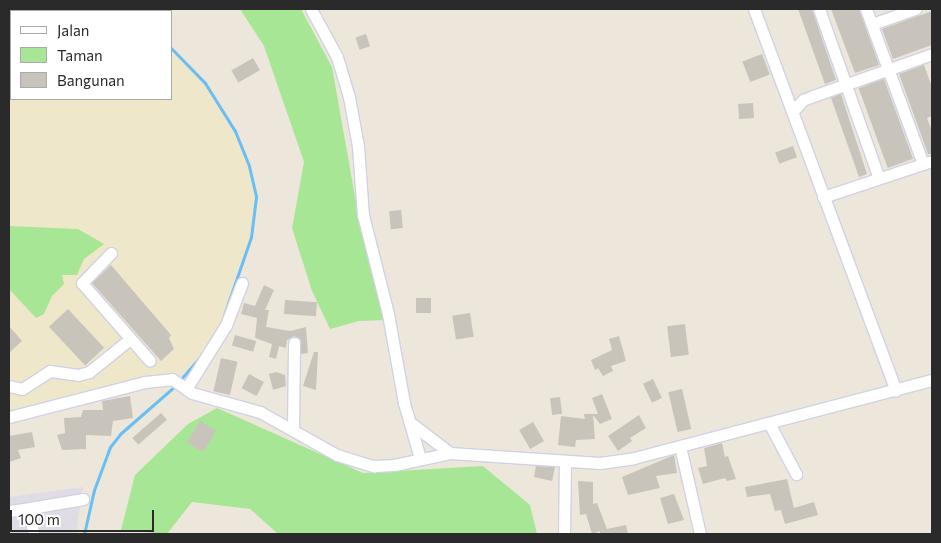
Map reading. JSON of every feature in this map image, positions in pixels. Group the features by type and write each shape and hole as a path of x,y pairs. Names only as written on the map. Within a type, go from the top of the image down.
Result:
{"street":[{"path":"311,9 337,57 349,98 355,127 363,215 388,314 404,403 412,424 420,458"},
{"path":"754,9 896,390"},
{"path":"819,9 879,178"},
{"path":"823,196 928,162 888,70 866,9"},
{"path":"872,24 916,9"},
{"path":"793,111 803,100 888,70 931,58"},
{"path":"111,253 82,283 150,361"},
{"path":"180,385 226,325 242,282"},
{"path":"9,386 22,388 50,372 78,375 89,372 130,339"},
{"path":"293,430 294,343"},
{"path":"9,417 145,382 180,385 202,397 254,410 337,455 364,464 394,465 450,453 565,462 624,460 932,380"},
{"path":"769,423 796,474"},
{"path":"412,424 450,453"},
{"path":"680,446 700,534"},
{"path":"564,534 565,462"},
{"path":"9,511 83,499"},
{"path":"30,508 33,534"}],"shaded area":[{"path":"9,9 60,10 10,10 10,100 172,100 172,49 205,83 235,131 249,166 256,197 251,237 235,275 222,324 190,370 9,412"},
{"path":"83,487 76,534 9,534 9,497"}],"green space":[{"path":"240,9 301,9 332,67 359,219 388,320 359,321 330,329 312,291 292,228 304,162 264,46"},
{"path":"9,226 78,229 104,244 84,259 77,275 62,275 64,284 52,296 44,314 36,318 9,289"},
{"path":"217,408 363,473 483,466 530,505 537,534 278,534 250,509 192,502 167,534 121,530 135,475 188,424"}],"building":[{"path":"798,9 812,9 836,80 825,84"},
{"path":"831,9 859,9 879,65 855,73"},
{"path":"932,11 932,45 893,59 882,29"},
{"path":"366,34 370,46 360,50 356,37"},
{"path":"762,54 770,75 750,82 742,62"},
{"path":"253,58 260,70 238,83 231,70"},
{"path":"924,65 932,87 932,116 927,118 932,131 932,154 928,154 899,74"},
{"path":"884,79 913,159 888,168 859,88"},
{"path":"841,94 867,174 859,177 831,98"},
{"path":"753,103 754,118 739,119 738,104"},
{"path":"793,146 797,157 779,164 775,152"},
{"path":"401,210 403,228 391,229 389,211"},
{"path":"111,265 171,335 169,338 174,349 161,361 92,283"},
{"path":"264,285 274,290 265,310 269,310 266,327 290,331 306,327 308,353 301,354 301,340 294,336 287,340 286,348 279,346 276,359 269,357 272,344 255,338 257,318 241,314 244,303 255,306"},
{"path":"416,298 431,298 431,313 416,313"},
{"path":"285,300 317,302 316,316 284,314"},
{"path":"68,309 104,348 85,365 49,327"},
{"path":"470,313 474,337 456,340 452,316"},
{"path":"685,324 689,355 671,357 667,326"},
{"path":"9,326 22,341 9,353"},
{"path":"235,335 256,341 253,352 232,346"},
{"path":"619,336 626,361 611,366 613,371 603,376 598,368 595,370 591,360 612,350 609,339"},
{"path":"314,352 318,352 316,390 303,386"},
{"path":"221,358 238,362 230,395 213,391"},
{"path":"276,372 285,375 286,386 273,390 269,374"},
{"path":"249,374 264,382 256,396 241,388"},
{"path":"653,379 662,398 652,403 643,384"},
{"path":"682,389 691,429 678,432 668,392"},
{"path":"602,394 612,419 600,424 593,415 595,439 576,440 575,447 558,445 561,416 585,419 584,414 598,414 592,398"},
{"path":"130,396 133,418 113,421 111,436 86,435 86,449 62,450 57,435 65,433 64,418 81,417 83,410 103,410 102,401"},
{"path":"560,397 562,414 552,415 550,398"},
{"path":"161,413 167,420 138,445 132,438"},
{"path":"639,415 646,428 630,438 632,441 618,451 608,436"},
{"path":"200,421 216,431 203,452 187,442"},
{"path":"533,422 544,441 530,449 519,430"},
{"path":"32,432 35,447 18,450 21,458 9,462 9,436"},
{"path":"722,443 725,457 728,456 736,479 727,481 725,478 703,484 698,468 707,466 704,448"},
{"path":"674,455 677,473 656,476 660,488 628,495 622,477"},
{"path":"536,466 555,467 552,481 534,477"},
{"path":"787,479 794,508 814,502 818,515 785,524 781,510 775,511 770,494 747,497 745,487"},
{"path":"578,481 593,482 593,504 597,503 607,529 626,525 628,534 600,534 600,531 592,534 586,514 580,515"},
{"path":"674,494 684,520 668,524 660,498"}],"waterway":[{"path":"172,49 205,83 235,131 249,166 256,197 251,237 224,315"},
{"path":"180,380 199,358"},
{"path":"84,534 94,490 110,447 120,434 176,385"}]}
